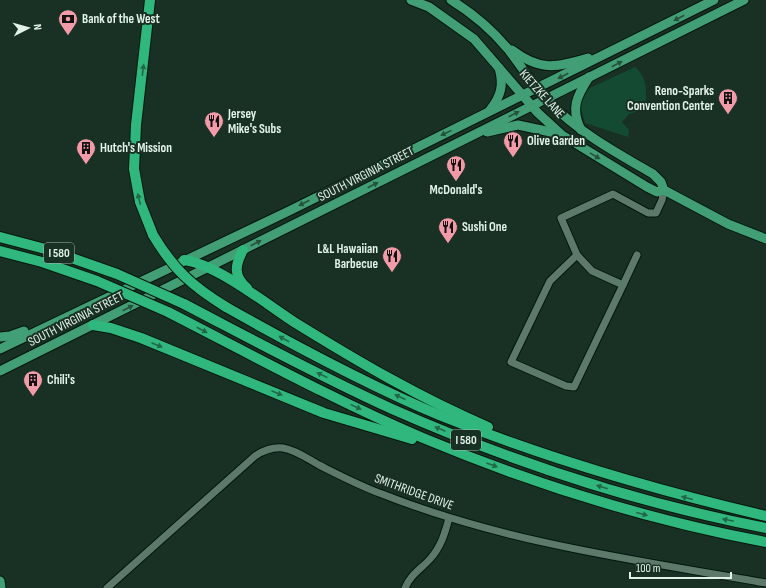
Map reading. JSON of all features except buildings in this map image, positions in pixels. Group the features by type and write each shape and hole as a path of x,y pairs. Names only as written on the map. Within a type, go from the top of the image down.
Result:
{"highway":[{"path":"150,0 136,125 134,169 140,202 153,235 166,256 189,282 226,307 311,354 380,388 439,414 538,452 594,470 689,498 766,516"},
{"name":"I 580","path":"0,237 49,250 117,274 184,304 360,394 472,442 546,470 636,497 766,528"},
{"path":"243,250 237,262 237,274 243,285 260,300"},
{"name":"I 580","path":"0,251 42,262 97,281 168,312 355,407 456,451 549,486 606,503 679,523 766,542"},
{"path":"184,260 209,267 354,358 413,391 480,423 594,470"},
{"path":"93,325 111,328 141,338 324,413 456,451"}],"main road":[{"name":"KIETZKE LANE","path":"411,0 429,7 474,39 531,105 562,135 647,187 657,192 664,190"},
{"name":"KIETZKE LANE","path":"450,0 473,15 502,42 537,89 581,131 654,174 661,182 664,190 728,224 766,239"},
{"name":"SOUTH VIRGINIA STREET","path":"0,349 63,317 334,188 537,89 700,4 714,0"},
{"name":"SOUTH VIRGINIA STREET","path":"0,371 545,98 590,77 736,1"},
{"path":"502,42 526,60 547,66 564,65 610,52"},
{"path":"488,112 496,102 502,90 502,77 498,65"},
{"path":"581,131 577,123 574,108 579,93 590,77"},
{"path":"466,138 518,125 562,135"},
{"path":"334,188 340,201"},
{"path":"0,337 10,336 63,317"},
{"path":"0,581 1,588"}],"street":[{"path":"623,285 592,271 577,255 561,218 613,194 648,213 656,213 662,200 664,190"},
{"path":"577,255 550,281 511,362 566,386 574,387 637,255"},
{"name":"SMITHRIDGE DRIVE","path":"107,588 255,456 275,448 290,450 377,492 449,518 512,536 562,547 766,583"},
{"path":"406,588 412,576 436,551 442,541 449,518"}],"green space":[{"path":"635,67 642,76 646,86 646,103 645,109 629,114 622,122 629,130 628,137 585,123 580,105 586,92 590,88"}],"place":[{"name":"Bank of the West","path":"68,36"},
{"name":"Reno-Sparks Convention Center","path":"728,115"},
{"name":"Jersey Mike's Subs","path":"214,138"},
{"name":"Olive Garden","path":"513,158"},
{"name":"Hutch's Mission","path":"86,165"},
{"name":"McDonald's","path":"456,182"},
{"name":"Sushi One","path":"448,244"},
{"name":"L&L Hawaiian Barbecue","path":"392,273"},
{"name":"Chili's","path":"33,397"}]}
